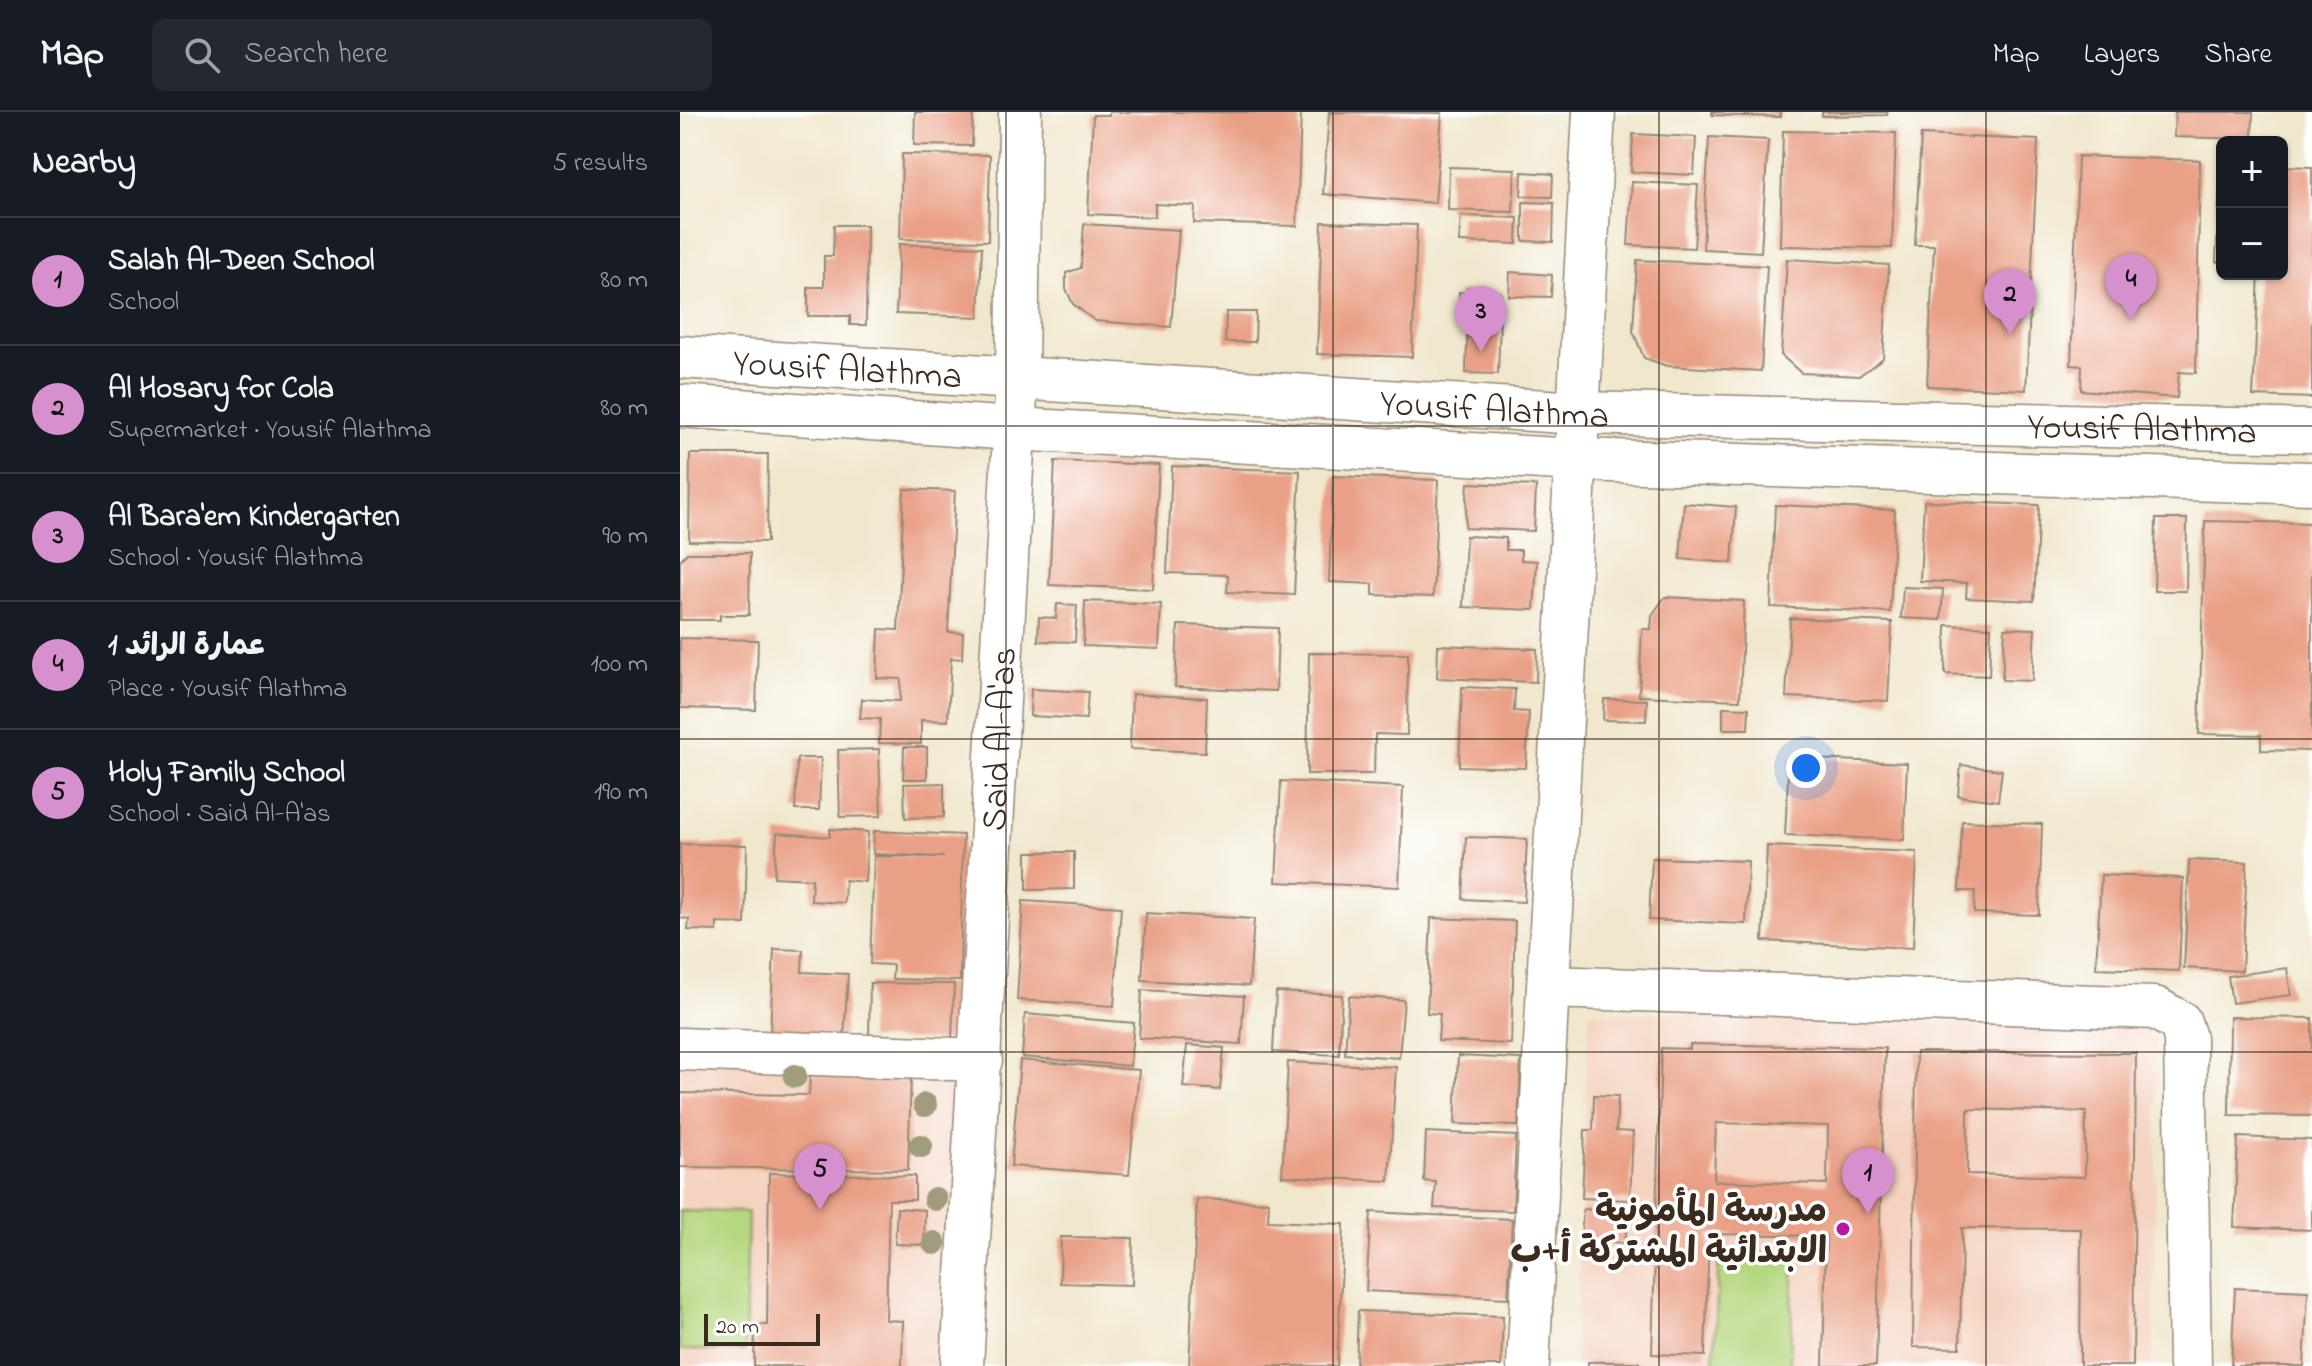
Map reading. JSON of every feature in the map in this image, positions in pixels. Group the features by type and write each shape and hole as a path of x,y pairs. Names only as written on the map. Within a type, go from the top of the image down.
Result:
{"street":[{"name":"Said Al-A'as","path":"962,1366 1017,379 1020,112"},
{"path":"1528,1366 1594,112"},
{"name":"Yousif Alathma","path":"680,357 1580,413 2312,431"},
{"name":"Yousif Alathma","path":"680,406 1014,429 1578,460 2312,483"},
{"path":"1549,987 2155,1008 2180,1022 2185,1038 2190,1366"},
{"path":"680,1049 981,1060"}],"shaded area":[{"path":"1589,1012 2134,1026 2155,1040 2158,1061 2152,1366 1575,1366"},
{"path":"680,1046 966,1055 954,1366 680,1366"}],"green space":[{"path":"680,1211 748,1212 745,1351 680,1350"},
{"path":"1719,1252 1794,1254 1790,1366 1714,1366"}],"building":[{"path":"915,112 973,112 972,146 914,145"},
{"path":"1109,112 1301,112 1297,226 1194,223 1195,206 1155,204 1155,217 1088,214 1093,115 1109,115"},
{"path":"1329,112 1442,113 1435,203 1323,194"},
{"path":"1712,112 1780,112 1780,117 1712,115"},
{"path":"1822,112 1887,112 1887,115 1822,116"},
{"path":"2175,112 2253,112 2252,136 2174,137"},
{"path":"1783,131 1896,133 1892,248 1780,246"},
{"path":"1633,134 1696,137 1694,175 1631,172"},
{"path":"1921,135 2038,140 2026,390 1927,386 1934,245 1915,245"},
{"path":"1709,137 1768,140 1761,252 1703,249"},
{"path":"902,154 990,155 988,241 900,239"},
{"path":"2078,156 2200,160 2196,373 2179,372 2177,398 2081,390 2082,366 2071,365"},
{"path":"2288,166 2312,167 2312,398 2253,396 2259,280 2288,280"},
{"path":"1449,167 1515,169 1513,212 1448,210"},
{"path":"1522,172 1553,174 1552,197 1521,196"},
{"path":"1632,182 1698,185 1694,248 1628,245"},
{"path":"1523,202 1554,203 1553,242 1523,241"},
{"path":"1461,216 1518,218 1517,244 1459,242"},
{"path":"1322,222 1417,225 1412,357 1317,354"},
{"path":"1084,224 1179,230 1171,327 1095,321 1073,304 1066,289 1066,273 1081,268"},
{"path":"834,225 867,225 866,325 850,325 850,316 808,316 808,287 824,287 824,256 833,256"},
{"path":"899,244 982,247 979,317 896,314"},
{"path":"1787,259 1889,265 1883,358 1859,376 1801,373 1781,355"},
{"path":"1637,260 1767,266 1761,371 1667,366 1644,358 1633,331"},
{"path":"1510,272 1552,275 1551,297 1509,296"},
{"path":"1459,292 1501,293 1498,374 1466,373 1468,309 1459,309"},
{"path":"1226,312 1256,312 1255,342 1225,342"},
{"path":"690,454 768,454 767,542 689,541"},
{"path":"1055,461 1159,465 1153,589 1049,585"},
{"path":"1172,466 1300,471 1294,595 1227,592 1228,575 1167,573"},
{"path":"1333,476 1438,480 1433,597 1373,595 1373,584 1329,582"},
{"path":"1468,483 1536,486 1534,531 1465,528"},
{"path":"904,489 955,491 948,632 963,633 962,659 951,658 948,721 921,720 921,744 879,743 880,719 860,718 862,699 900,701 901,679 877,678 879,629 898,630"},
{"path":"1924,501 2039,505 2034,601 1966,598 1967,583 1920,581"},
{"path":"1684,503 1736,507 1732,563 1680,559"},
{"path":"1775,505 1895,510 1890,612 1771,607"},
{"path":"2156,519 2187,519 2186,591 2154,591"},
{"path":"2205,521 2312,523 2312,751 2261,750 2261,735 2199,734"},
{"path":"1466,536 1506,538 1506,550 1521,550 1521,560 1537,561 1534,610 1463,607"},
{"path":"687,553 750,553 749,615 720,615 720,620 680,620 680,560"},
{"path":"1903,587 1943,589 1941,620 1901,618"},
{"path":"1665,597 1744,601 1740,700 1639,696 1642,629 1651,629 1652,615"},
{"path":"1085,601 1161,604 1159,649 1083,646"},
{"path":"1057,604 1077,605 1075,642 1038,641 1039,617 1056,618"},
{"path":"1790,618 1892,622 1888,701 1786,697"},
{"path":"1178,625 1278,628 1276,691 1175,687"},
{"path":"1946,625 1991,627 1989,676 1945,674"},
{"path":"2005,628 2035,629 2032,681 2002,680"},
{"path":"680,638 758,640 756,710 680,708"},
{"path":"1438,645 1537,649 1536,682 1437,678"},
{"path":"1309,653 1408,654 1407,735 1375,734 1374,774 1307,774"},
{"path":"1462,687 1515,689 1514,711 1529,712 1526,768 1459,766"},
{"path":"1031,689 1088,692 1086,719 1030,716"},
{"path":"1132,694 1207,698 1205,752 1130,749"},
{"path":"1604,699 1647,700 1646,721 1603,720"},
{"path":"1723,707 1749,708 1748,729 1723,729"},
{"path":"904,747 927,747 927,779 903,779"},
{"path":"879,749 881,816 840,817 838,750"},
{"path":"797,758 821,758 819,810 795,810"},
{"path":"1789,758 1907,763 1904,840 1785,835"},
{"path":"1961,765 2002,770 1998,801 1958,796"},
{"path":"1281,781 1403,787 1399,887 1276,882"},
{"path":"944,783 944,817 905,818 904,784"},
{"path":"1962,821 2042,824 2039,915 1974,913 1975,891 1959,891"},
{"path":"830,829 868,832 865,882 845,880 844,903 811,901 812,879 774,877 777,833 830,837"},
{"path":"874,831 963,835 960,981 892,979 893,965 870,964 874,856 944,857 873,854"},
{"path":"1466,837 1527,839 1524,902 1463,899"},
{"path":"680,844 747,845 745,924 717,923 717,931 688,930 689,919 680,918"},
{"path":"1767,846 1917,852 1913,948 1763,941"},
{"path":"1027,852 1074,852 1074,889 1027,890"},
{"path":"1652,858 1748,861 1746,924 1649,920"},
{"path":"2189,860 2247,862 2242,971 2184,968"},
{"path":"2101,875 2183,878 2179,971 2096,968"},
{"path":"1023,901 1121,907 1114,1006 1017,1000"},
{"path":"1146,913 1254,919 1249,986 1142,980"},
{"path":"1431,918 1515,921 1511,1044 1438,1041 1440,1014 1427,1013"},
{"path":"774,949 803,950 802,972 848,974 844,1037 770,1033"},
{"path":"2287,968 2291,995 2232,1003 2228,976"},
{"path":"870,983 954,984 952,1040 869,1039"},
{"path":"1142,990 1244,996 1241,1044 1139,1038"},
{"path":"1276,992 1342,995 1339,1055 1273,1052"},
{"path":"1349,996 1404,1000 1399,1058 1345,1054"},
{"path":"1025,1014 1134,1023 1130,1066 1022,1057"},
{"path":"2230,1017 2312,1018 2312,1116 2229,1115"},
{"path":"1690,1044 1885,1048 1876,1366 1823,1366 1826,1236 1709,1234 1705,1356 1652,1354 1661,1048 1690,1049","holes":["1716,1123 1828,1126 1827,1184 1714,1181"]},
{"path":"1187,1045 1224,1048 1220,1090 1183,1087"},
{"path":"1916,1052 2136,1053 2133,1366 2080,1366 2081,1229 1962,1228 1960,1348 1913,1347","holes":["1968,1109 2086,1112 2085,1177 1967,1174"]},
{"path":"1458,1056 1521,1059 1518,1126 1455,1124"},
{"path":"1020,1060 1139,1070 1129,1175 1011,1166"},
{"path":"1288,1062 1396,1067 1389,1181 1282,1176"},
{"path":"810,1075 911,1077 908,1170 680,1167 680,1093 809,1095"},
{"path":"1594,1095 1618,1096 1616,1131 1633,1132 1630,1200 1582,1198 1585,1130 1593,1130"},
{"path":"1426,1132 1516,1136 1513,1211 1434,1208 1436,1182 1424,1181"},
{"path":"2238,1137 2312,1140 2312,1230 2234,1227"},
{"path":"769,1173 915,1176 915,1200 889,1200 886,1320 903,1321 902,1366 754,1366 755,1325 767,1325"},
{"path":"1197,1199 1269,1202 1268,1221 1344,1224 1337,1366 1189,1366"},
{"path":"897,1208 925,1210 924,1245 895,1244"},
{"path":"1583,1209 1628,1213 1625,1243 1581,1240"},
{"path":"1371,1212 1512,1219 1508,1298 1366,1291"},
{"path":"1061,1237 1133,1238 1132,1285 1060,1283"},
{"path":"2235,1288 2308,1291 2304,1366 2231,1366"},
{"path":"1358,1311 1503,1316 1501,1366 1356,1366"},
{"path":"1588,1362 1639,1362 1639,1366 1588,1366"}],"place":[{"name":"عمارة الرائد 1","path":"2131,320"},
{"name":"Al Hosary for Cola","path":"2010,335"},
{"name":"Al Bara'em Kindergarten","path":"1481,352"},
{"name":"Holy Family School","path":"820,1210"},
{"name":"Salah Al-Deen School","path":"1868,1214"},
{"name":"مدرسة المأمونية الابتدائية المشتركة أ+ب","path":"1843,1229"}]}
